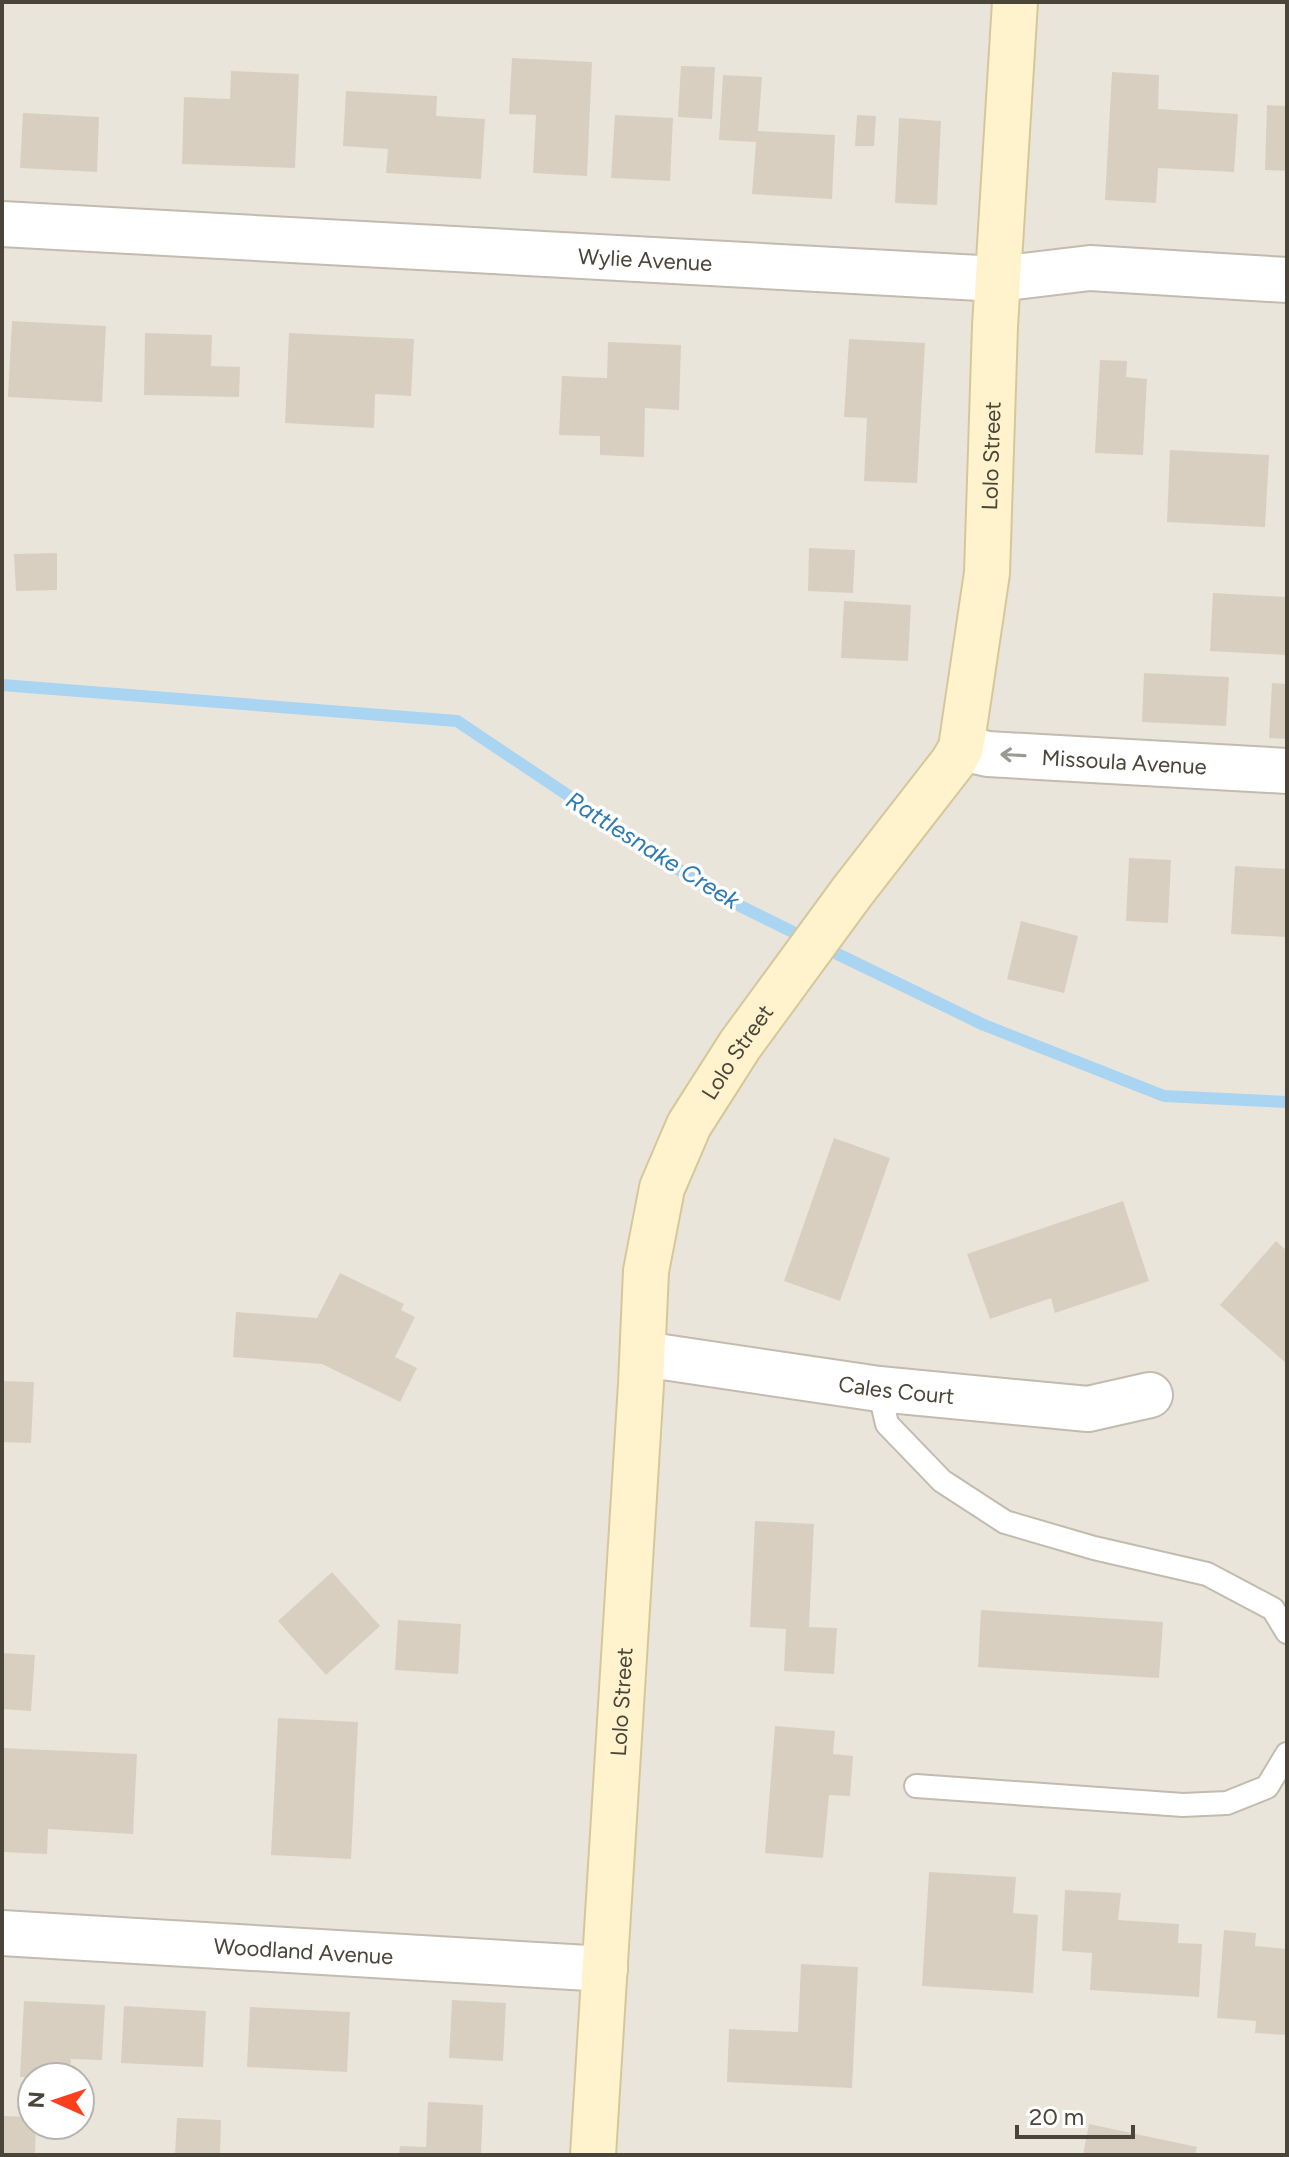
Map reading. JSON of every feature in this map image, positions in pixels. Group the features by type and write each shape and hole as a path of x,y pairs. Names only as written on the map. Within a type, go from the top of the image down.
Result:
{"street":[{"name":"Lolo Street","path":"593,2155 646,1271 662,1188 689,1125 740,1045 961,748 987,573 998,279 1015,2"},
{"name":"Wylie Avenue","path":"2,224 998,279 1090,268 1287,280"},
{"name":"Missoula Avenue","path":"961,748 988,754 1287,771"},
{"name":"Cales Court","path":"643,1354 879,1389 1088,1409 1150,1395"},
{"name":"Woodland Avenue","path":"2,1933 605,1969"}],"lane":[{"path":"879,1389 887,1424 942,1481 1005,1522 1094,1548 1207,1574 1273,1609 1287,1632"},
{"path":"916,1786 1183,1805 1227,1803 1267,1787 1287,1754"}],"shaded area":[{"path":"2,2 1287,2 1287,2155 2,2155"}],"building":[{"path":"512,58 592,62 587,176 533,173 536,115 509,114"},
{"path":"681,66 715,67 712,119 678,117"},
{"path":"231,71 299,74 295,168 182,164 184,97 230,99"},
{"path":"1112,72 1159,75 1158,109 1238,114 1234,172 1158,168 1156,203 1105,200"},
{"path":"723,75 762,77 758,131 835,135 832,199 752,194 756,142 719,140"},
{"path":"346,91 437,96 436,116 485,119 481,179 386,173 388,149 343,146"},
{"path":"1267,105 1287,106 1287,171 1265,170"},
{"path":"23,113 99,117 97,172 20,168"},
{"path":"615,115 673,118 670,181 611,178"},
{"path":"857,115 876,116 874,146 855,146"},
{"path":"899,118 941,121 937,205 895,203"},
{"path":"12,321 106,326 102,402 8,397"},
{"path":"145,333 212,335 211,366 240,367 239,397 144,395"},
{"path":"289,333 414,339 411,396 375,394 374,428 285,423"},
{"path":"849,339 925,343 917,483 864,481 867,418 844,417"},
{"path":"608,342 681,345 679,410 645,408 644,457 600,455 600,436 559,435 562,376 607,378"},
{"path":"1100,360 1127,361 1126,377 1147,379 1143,455 1095,453"},
{"path":"1170,450 1269,455 1265,527 1167,522"},
{"path":"809,548 855,550 853,593 808,591"},
{"path":"57,553 57,590 16,591 14,554"},
{"path":"1213,593 1287,597 1287,655 1210,651"},
{"path":"844,601 911,605 908,661 841,658"},
{"path":"1144,673 1229,677 1226,726 1142,722"},
{"path":"1272,683 1287,684 1287,739 1269,738"},
{"path":"1129,858 1171,860 1168,923 1126,921"},
{"path":"1235,866 1287,869 1287,937 1231,934"},
{"path":"1021,921 1078,936 1064,993 1007,979"},
{"path":"834,1138 890,1158 840,1301 784,1281"},
{"path":"1123,1201 1149,1281 1055,1313 1051,1298 990,1319 967,1254"},
{"path":"1276,1241 1287,1251 1287,1364 1220,1305"},
{"path":"340,1273 404,1304 401,1310 415,1317 395,1357 417,1368 400,1402 322,1364 233,1357 236,1312 317,1318"},
{"path":"2,1381 34,1382 31,1443 2,1442"},
{"path":"755,1521 814,1524 809,1627 837,1628 834,1674 784,1671 786,1629 750,1627"},
{"path":"332,1572 380,1626 326,1675 278,1621"},
{"path":"981,1610 1163,1622 1159,1678 978,1667"},
{"path":"398,1620 461,1624 458,1674 395,1670"},
{"path":"2,1653 35,1655 31,1711 2,1709"},
{"path":"278,1718 358,1722 351,1859 271,1855"},
{"path":"775,1726 835,1731 833,1754 853,1756 850,1796 829,1795 823,1858 765,1853"},
{"path":"2,1748 137,1754 133,1834 48,1829 47,1854 2,1852"},
{"path":"929,1872 1016,1877 1013,1913 1038,1915 1033,1993 922,1986"},
{"path":"1065,1890 1121,1893 1118,1920 1179,1924 1178,1943 1202,1944 1199,1997 1090,1990 1092,1953 1062,1951"},
{"path":"1224,1930 1256,1933 1255,1946 1287,1949 1287,2035 1255,2033 1256,2021 1217,2018"},
{"path":"801,1964 858,1967 852,2088 727,2082 729,2029 798,2032"},
{"path":"452,2000 506,2003 503,2061 449,2058"},
{"path":"24,2001 105,2005 102,2060 21,2061"},
{"path":"124,2006 206,2011 203,2067 121,2063"},
{"path":"250,2007 350,2012 347,2072 247,2067"},
{"path":"428,2102 483,2105 481,2155 399,2155 400,2146 426,2147"},
{"path":"2,2116 16,2116 16,2141 35,2141 35,2155 2,2155"},
{"path":"177,2118 221,2120 220,2155 175,2155"},
{"path":"1089,2124 1197,2147 1195,2155 1083,2155"}],"waterway":[{"name":"Rattlesnake Creek","path":"2,685 457,721 714,893 807,939"},
{"name":"Rattlesnake Creek","path":"823,947 984,1025 1164,1096 1287,1102"}]}
